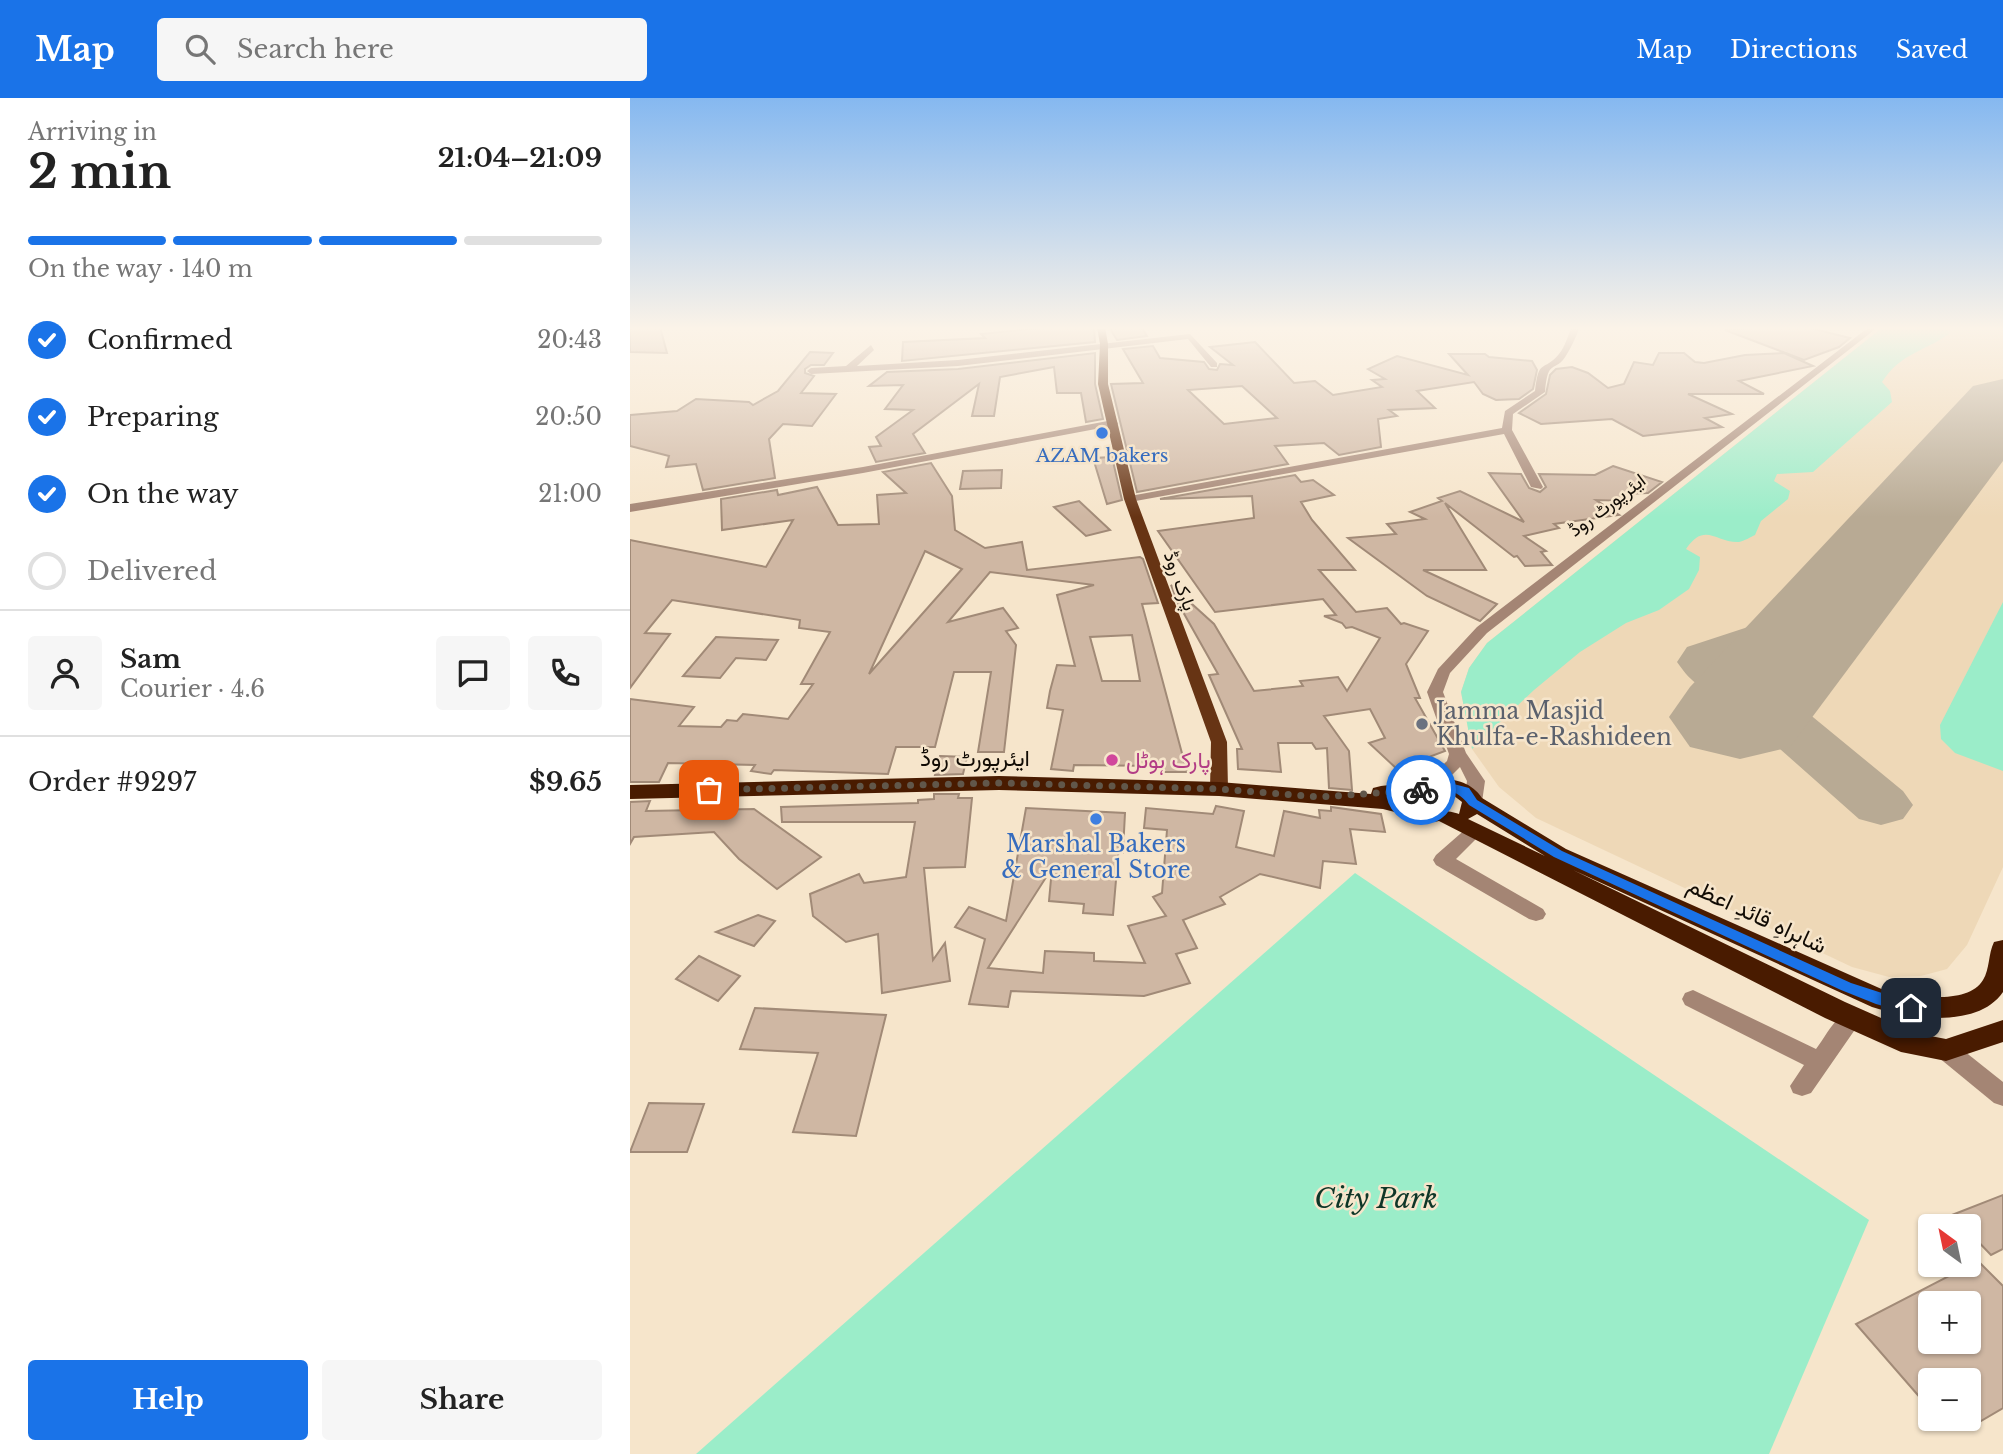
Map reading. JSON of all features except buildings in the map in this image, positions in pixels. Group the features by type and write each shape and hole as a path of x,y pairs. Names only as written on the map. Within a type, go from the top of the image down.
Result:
{"highway":[{"name":"ایئرپورٹ روڈ","path":"630,792 999,783 1219,789 1383,802 1438,815"},
{"name":"شاہراہِ قائدِ اعظم","path":"1428,789 1436,786 1456,787 1465,791 1473,802 1558,854 1881,1000 1911,1008 1941,1008 1973,1000 1990,990 2003,949"},
{"name":"ایئرپورٹ روڈ","path":"1320,797 1428,789"},
{"path":"1428,789 1421,800 1438,815 1853,1018 1912,1044 1946,1050 2003,1031"},
{"path":"1438,815 1466,814 1473,802"}],"main road":[{"name":"پارک روڈ","path":"1105,390 1130,499 1219,743 1219,789"}],"street":[{"path":"1538,487 1507,430 1508,414 1540,390"},
{"name":"ایئرپورٹ روڈ","path":"1473,802 1476,781 1470,768 1458,754 1435,692 1443,672 1482,630 1792,390"},
{"path":"630,508 863,470 1113,423"},
{"path":"1130,499 1507,430"},
{"path":"1428,789 1455,763 1458,754"},
{"path":"1475,831 1443,860 1536,914"},
{"path":"1693,999 1820,1062"},
{"path":"1802,1086 1853,1018"},
{"path":"1946,1050 2003,1097"}],"shaded area":[{"path":"1804,390 2003,390 2003,867 1967,945 1947,969 1921,976 1889,977 1852,967 1536,818 1499,787 1472,749 1461,692 1469,668 1487,643"}],"green space":[{"path":"1804,390 1890,391 1892,402 1813,472 1777,474 1774,481 1790,491 1788,499 1761,521 1755,535 1739,542 1711,535 1699,536 1686,549 1700,557 1699,570 1689,589 1659,610 1626,623 1580,652 1534,690 1472,749 1461,692 1469,668 1487,643"},
{"path":"2003,602 2003,771 1955,753 1941,739 1940,725"},
{"name":"City Park","path":"1355,873 1869,1220 1769,1454 696,1454"}],"taxiway":[{"path":"1776,674 1736,680 1717,675 1703,662 1706,658 1824,617"},
{"path":"1756,698 1881,805"}],"runway":[{"path":"1740,717 2003,404"}],"way so far":[{"path":"709,790 999,783 1219,789 1320,797 1421,790"}],"place":[{"name":"AZAM bakers","path":"1102,433"},
{"name":"Jamma Masjid Khulfa-e-Rashideen","path":"1422,724"},
{"name":"پارک ہوٹل","path":"1112,760"},
{"name":"Marshal Bakers & General Store","path":"1096,819"}],"route":[{"path":"1421,790 1446,785 1465,791 1473,802 1558,854 1846,986 1911,1008"}]}
